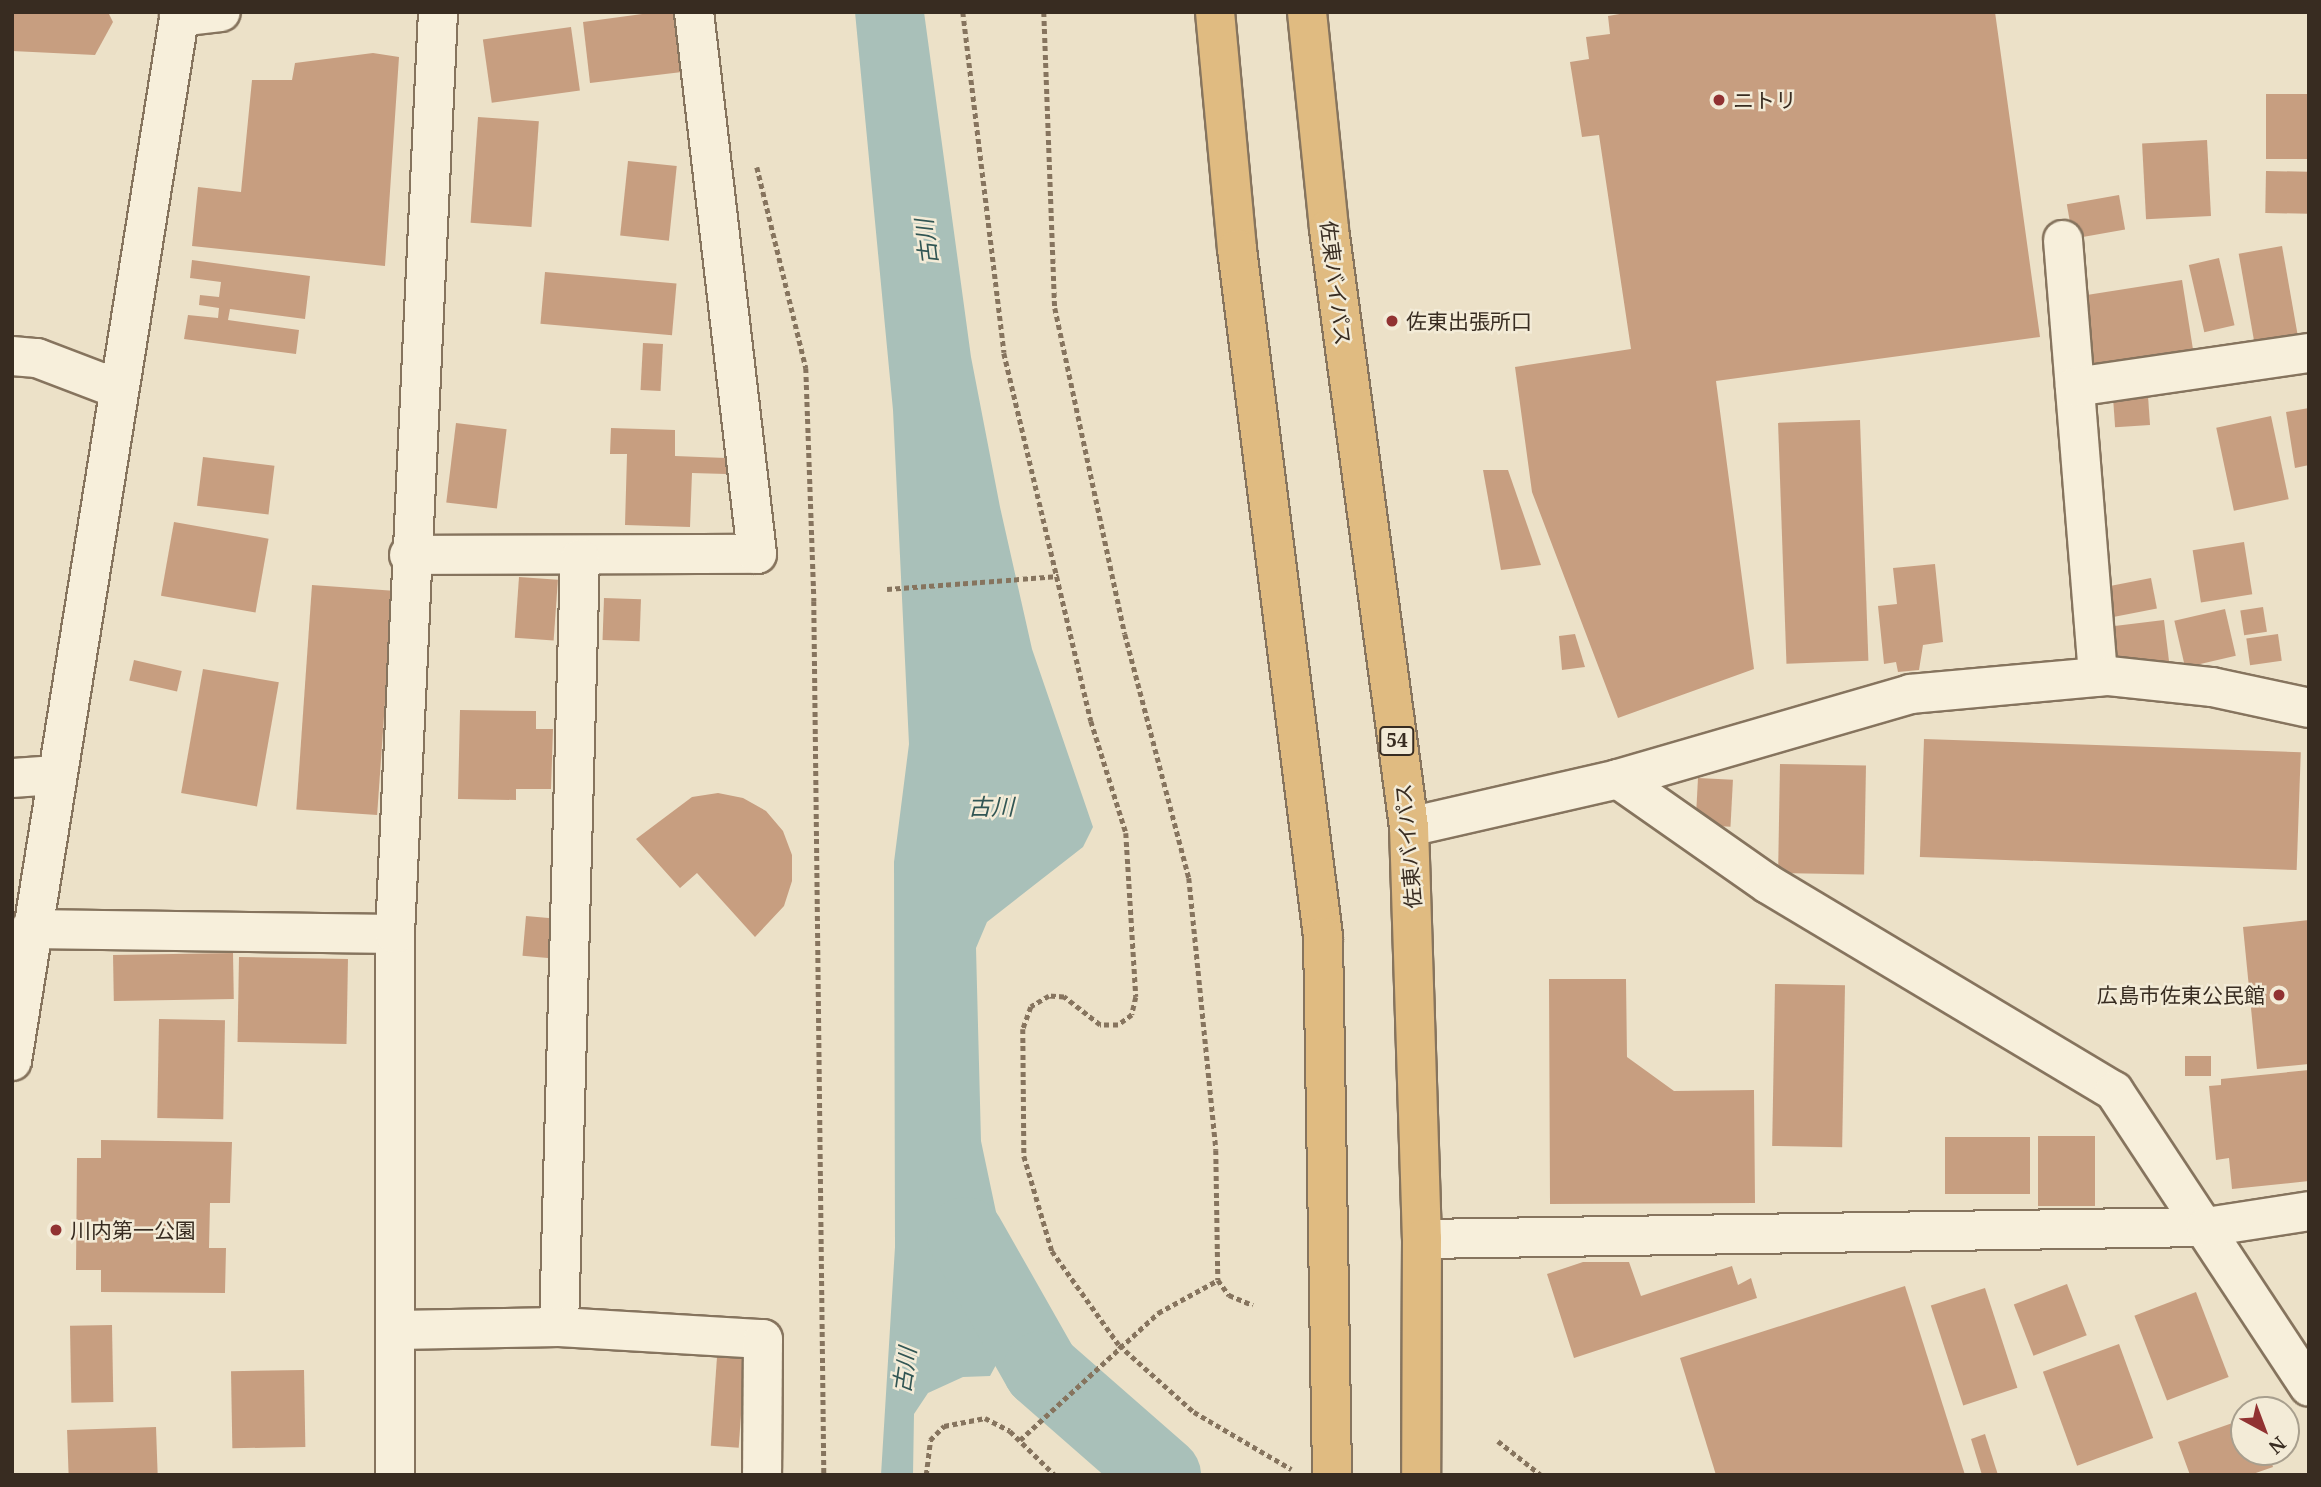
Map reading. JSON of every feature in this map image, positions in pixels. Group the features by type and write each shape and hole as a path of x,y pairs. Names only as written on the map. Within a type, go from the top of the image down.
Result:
{"highway":[{"path":"1215,12 1237,249 1322,937 1332,1475"},
{"name":"佐東バイパス","path":"1307,12 1329,229 1409,827 1422,1239 1420,1475"}],"street":[{"path":"12,1061 30,929 180,15 221,12"},
{"path":"395,1475 395,934 409,555 438,12"},
{"path":"409,555 580,558 757,554 694,12"},
{"path":"2063,240 2098,677"},
{"path":"2075,387 2309,353"},
{"path":"12,356 37,358 118,389"},
{"path":"559,1327 580,558"},
{"path":"1409,827 1618,779 1910,694 2098,677 2212,687 2309,708"},
{"path":"12,778 55,775"},
{"path":"1618,779 1768,884 2114,1091 2309,1387"},
{"path":"30,929 395,934"},
{"path":"1422,1239 2206,1227 2309,1211"},
{"path":"397,1330 559,1327 763,1339 762,1475"}],"path":[{"path":"963,12 1004,353 1059,576 1091,721 1126,833 1136,997 1132,1015 1118,1025 1100,1025 1064,997 1049,996 1031,1007 1023,1029 1022,1135 1052,1251 1086,1306 1119,1345 1194,1412 1301,1475"},
{"path":"1044,12 1055,308 1125,634 1189,878 1216,1150 1218,1280 1229,1295 1253,1305"},
{"path":"755,156 806,368 814,601 824,1475"},
{"path":"887,589 1059,576"},
{"path":"1020,1440 1119,1345 1158,1313 1218,1280"},
{"path":"926,1475 930,1440 960,1420 985,1418 1020,1440 1055,1475"},
{"path":"1497,1441 1541,1475"}],"water":[{"name":"古川","path":"855,12 924,12 971,357 1000,507 1032,649 1093,827 1083,847 987,922 976,948 981,1141 996,1212 1033,1297 990,1376 963,1377 928,1393 914,1414 913,1475 881,1475 895,1247 894,862 909,744 893,410"}],"building":[{"path":"12,12 108,12 113,22 95,55 12,51"},
{"path":"675,12 682,72 590,83 583,22"},
{"path":"1631,12 1995,12 2040,337 1716,381 1754,669 1618,718 1532,492 1515,367 1631,349 1599,135 1582,137 1570,62 1589,59 1586,37 1610,34 1608,16"},
{"path":"571,27 580,90 492,103 483,39"},
{"path":"373,53 399,57 385,266 192,246 198,187 241,192 252,80 292,80 295,63"},
{"path":"2266,94 2309,94 2309,159 2266,159"},
{"path":"478,117 539,121 531,227 471,223"},
{"path":"2207,140 2211,216 2146,219 2142,143"},
{"path":"628,161 677,166 669,241 620,236"},
{"path":"2266,171 2309,172 2308,214 2265,213"},
{"path":"2119,195 2125,229 2073,239 2067,204"},
{"path":"2282,246 2298,335 2254,342 2239,254"},
{"path":"2219,258 2235,325 2204,332 2189,265"},
{"path":"192,260 310,276 305,319 230,309 228,320 299,330 296,354 184,339 188,315 218,318 219,308 199,305 200,295 219,297 221,282 190,278"},
{"path":"545,272 676,284 672,335 540,324"},
{"path":"2182,280 2194,355 2089,372 2077,297"},
{"path":"643,343 663,344 661,391 641,390"},
{"path":"2148,396 2150,425 2115,427 2113,398"},
{"path":"2309,408 2309,465 2295,468 2286,412"},
{"path":"2271,416 2289,499 2234,511 2216,428"},
{"path":"1860,420 1868,661 1786,664 1778,423"},
{"path":"456,423 507,429 497,509 446,502"},
{"path":"611,428 675,430 675,456 726,458 726,474 692,473 690,527 625,525 627,454 610,454"},
{"path":"203,457 274,466 268,514 197,506"},
{"path":"1483,470 1508,470 1541,565 1501,570"},
{"path":"174,522 269,539 256,613 161,596"},
{"path":"2244,542 2252,594 2201,602 2193,550"},
{"path":"1935,564 1943,642 1923,645 1919,670 1898,672 1896,662 1884,664 1878,606 1897,604 1893,568"},
{"path":"519,577 558,580 554,641 515,638"},
{"path":"2151,578 2157,608 2111,617 2105,587"},
{"path":"312,585 393,591 377,815 296,809"},
{"path":"604,598 641,599 640,641 603,640"},
{"path":"2263,607 2267,632 2244,635 2240,611"},
{"path":"2225,609 2236,656 2185,667 2174,621"},
{"path":"2164,620 2169,662 2116,668 2110,627"},
{"path":"1575,634 1585,667 1562,670 1559,636"},
{"path":"2278,634 2282,661 2250,665 2246,638"},
{"path":"134,660 182,671 177,691 129,680"},
{"path":"203,669 279,682 257,806 181,793"},
{"path":"460,710 536,711 536,729 553,729 551,789 516,789 516,800 458,799"},
{"path":"1924,739 2301,752 2297,870 1920,857"},
{"path":"1780,764 1866,766 1864,874 1778,873"},
{"path":"1698,778 1733,780 1730,827 1696,825"},
{"path":"718,793 743,798 766,811 783,831 792,855 792,881 784,906 755,937 697,873 680,888 636,839 692,797"},
{"path":"526,916 560,919 556,959 523,956"},
{"name":"広島市佐東公民館","path":"2309,920 2309,1064 2257,1069 2243,927"},
{"path":"233,953 234,999 114,1001 113,955"},
{"path":"239,957 348,959 346,1044 238,1042"},
{"path":"1549,979 1626,979 1627,1057 1674,1091 1754,1090 1755,1203 1550,1204"},
{"path":"1775,984 1845,985 1842,1147 1772,1146"},
{"path":"159,1019 225,1020 223,1119 157,1118"},
{"path":"2185,1056 2211,1056 2211,1076 2185,1076"},
{"path":"2309,1070 2309,1181 2232,1189 2229,1158 2216,1160 2209,1086 2221,1085 2221,1079"},
{"path":"2038,1136 2095,1136 2095,1206 2038,1206"},
{"path":"1945,1137 2030,1137 2030,1194 1945,1194"},
{"path":"101,1140 232,1142 230,1203 210,1203 209,1248 226,1248 225,1293 101,1292 101,1270 76,1270 77,1158 101,1158"},
{"path":"1583,1262 1629,1262 1641,1296 1732,1266 1738,1285 1751,1278 1757,1298 1574,1358 1547,1274"},
{"path":"2067,1284 2087,1335 2033,1356 2014,1304"},
{"path":"1905,1286 1965,1475 1716,1475 1680,1358"},
{"path":"1985,1288 2017,1388 1963,1405 1931,1306"},
{"path":"2196,1292 2229,1377 2167,1401 2134,1316"},
{"path":"112,1325 113,1402 71,1403 70,1326"},
{"path":"2119,1344 2153,1438 2077,1466 2043,1372"},
{"path":"717,1357 745,1359 739,1448 711,1446"},
{"path":"304,1370 305,1447 232,1448 231,1371"},
{"path":"2230,1424 2230,1466 2273,1467 2250,1475 2190,1475 2178,1442"},
{"path":"156,1427 158,1475 69,1475 67,1430"},
{"path":"1985,1434 1998,1475 1982,1475 1971,1439"}],"waterway":[{"path":"965,1235 1041,1369 1162,1475"}],"place":[{"name":"ニトリ","path":"1719,100"},
{"name":"佐東出張所口","path":"1392,321"},
{"name":"広島市佐東公民館","path":"2279,995"},
{"name":"川内第一公園","path":"56,1230"}]}
